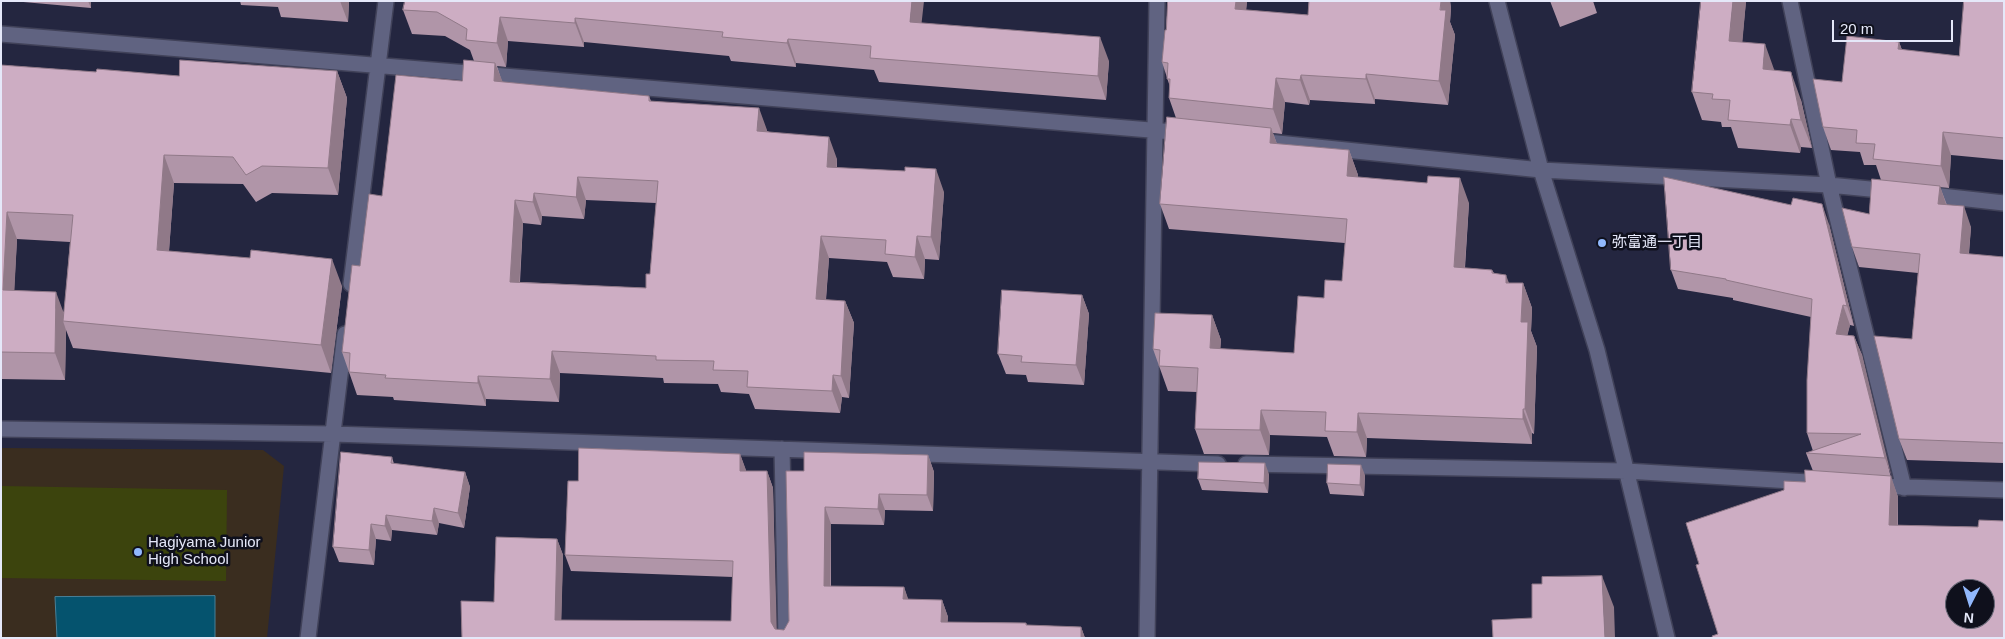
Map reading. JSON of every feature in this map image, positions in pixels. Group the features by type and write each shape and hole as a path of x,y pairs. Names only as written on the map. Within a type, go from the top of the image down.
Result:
{"street":[{"path":"349,298 386,1"},
{"path":"1147,638 1157,1"},
{"path":"1497,1 1541,170 1597,350 1667,638"},
{"path":"1790,1 1829,184 1904,488"},
{"path":"1,34 1204,135"},
{"path":"1244,139 1541,170 1829,184 2004,203"},
{"path":"308,638 347,318"},
{"path":"1,429 333,434 1150,462 1626,471 1835,484"},
{"path":"782,449 786,638"},
{"path":"1865,485 1904,488 2004,490"}],"shaded area":[{"name":"Hagiyama Junior High School","path":"1,448 263,450 284,466 267,638 1,638"}],"green space":[{"path":"1,486 227,490 226,581 1,578"}],"water":[{"path":"215,596 215,638 57,638 55,597"}],"building":[{"path":"405,1 912,1 910,22 1100,37 1098,76 870,58 871,46 788,39 787,43 722,37 723,32 575,18 575,23 500,17 497,43 466,40 467,29 437,12 403,10"},
{"path":"1168,1 1236,1 1235,9 1308,15 1309,1 1441,1 1440,10 1446,10 1439,81 1366,74 1366,79 1301,75 1300,80 1276,78 1273,109 1169,98 1170,79 1167,79 1168,63 1162,62"},
{"path":"1701,1 1733,1 1729,41 1765,44 1763,69 1791,72 1801,120 1791,119 1790,125 1728,120 1730,100 1712,99 1713,94 1692,92"},
{"path":"1964,1 2004,1 2004,138 1943,132 1941,166 1873,159 1875,144 1856,143 1857,130 1823,127 1813,79 1842,82 1847,36 1899,42 1898,49 1959,56"},
{"path":"180,60 337,71 328,168 262,166 246,175 233,157 164,155 157,250 250,258 251,250 332,259 321,345 63,321 73,215 7,212 3,290 56,292 55,353 1,352 1,65 96,72 97,69 179,76"},
{"path":"464,60 495,63 494,81 649,96 649,101 759,108 757,131 829,137 827,167 905,171 905,167 936,169 931,237 917,236 915,257 885,254 886,240 821,236 816,299 845,301 841,376 833,375 832,391 747,387 748,371 713,370 714,361 656,360 656,356 552,351 550,379 478,376 478,383 385,378 386,375 349,372 350,353 342,352 352,265 360,266 369,194 382,196 396,75 462,81","holes":["578,177 658,181 650,274 646,274 646,288 510,282 515,200 533,202 534,193 576,197"]},
{"path":"1167,117 1271,128 1270,143 1349,150 1347,176 1427,183 1428,176 1460,178 1454,267 1492,270 1492,273 1506,275 1506,283 1523,283 1521,322 1528,322 1523,419 1358,413 1357,432 1325,431 1326,412 1261,410 1260,430 1195,429 1198,368 1159,366 1160,350 1153,349 1155,313 1212,315 1210,348 1294,353 1298,296 1324,298 1325,280 1342,281 1347,219 1160,204"},
{"path":"1664,177 1791,205 1793,198 1822,204 1847,306 1843,305 1836,334 1854,336 1885,458 1806,453 1861,434 1807,433 1807,380 1812,299 1726,279 1671,270"},
{"path":"1872,179 1940,186 1938,204 1964,206 1960,253 2004,257 2004,443 1899,439 1874,336 1912,339 1920,254 1852,247 1842,208 1869,214"},
{"path":"1002,290 1082,295 1076,365 1021,362 1022,356 998,354"},
{"path":"579,448 740,454 740,471 767,471 771,622 775,629 784,630 789,621 786,471 804,471 804,452 928,455 927,495 879,494 878,509 825,507 824,586 904,587 903,599 942,600 941,622 1026,623 1026,625 1081,627 1081,638 462,638 461,601 494,602 496,537 557,539 555,620 731,621 733,561 565,555 568,481 578,481"},
{"path":"341,452 392,457 391,463 465,472 458,513 434,508 432,521 386,515 385,526 371,524 369,550 333,547"},
{"path":"1199,462 1265,463 1264,483 1198,479"},
{"path":"1328,464 1361,465 1360,485 1327,483"},
{"path":"1805,470 1891,476 1889,525 1978,527 1979,520 2004,521 2004,638 1713,638 1712,636 1718,634 1696,565 1699,564 1686,523 1784,490 1784,481 1805,482"},
{"path":"1602,576 1605,638 1493,638 1492,620 1532,618 1532,584 1542,584 1542,577"}],"place":[{"name":"弥富通一丁目","path":"1602,243"},
{"name":"Hagiyama Junior High School","path":"138,552"}]}
